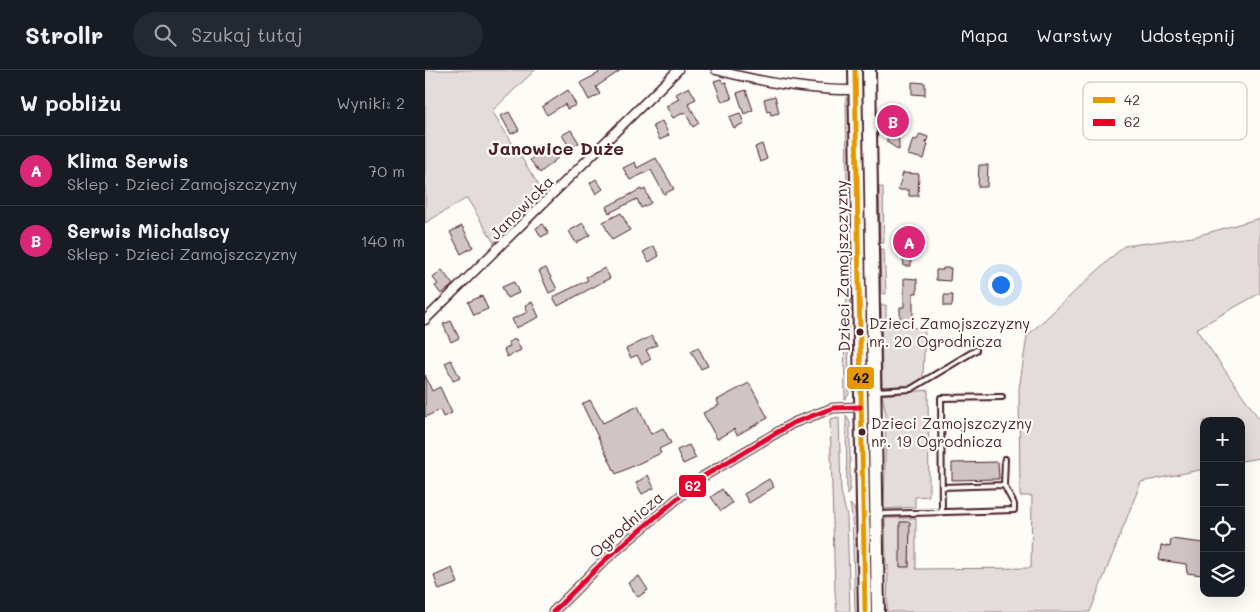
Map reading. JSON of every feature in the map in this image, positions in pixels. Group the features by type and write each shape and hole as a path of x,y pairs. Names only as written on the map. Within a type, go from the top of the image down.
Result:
{"main road":[{"name":"Dzieci Zamojszczyzny","path":"855,70 865,612"},
{"name":"Dzieci Zamojszczyzny","path":"869,70 878,612"}],"street":[{"name":"Janowicka","path":"425,320 678,70"},
{"path":"716,70 787,85 855,90"},
{"name":"Ogrodnicza","path":"553,612 606,559 704,476 793,423 833,408 860,407"}],"lane":[{"path":"873,391 911,389 976,350"},
{"path":"942,511 941,398 1002,396"},
{"path":"875,514 1014,510 1004,485 1005,459"},
{"path":"942,487 1004,485"}],"shaded area":[{"path":"425,70 535,70 492,111 543,192 494,243 467,198 425,223"},
{"path":"860,70 863,70 873,612 870,612"},
{"path":"846,97 850,104 852,288 848,322 849,394 845,400 844,322 848,292"},
{"path":"879,187 883,187 884,243 880,243"},
{"path":"1260,218 1260,293 1196,329 1260,420 1260,458 1245,460 1245,417 1200,417 1200,470 1141,482 1090,612 887,612 888,565 886,565 885,518 916,518 916,569 1031,568 1032,496 1020,496 1019,389 1027,336 1124,246 1193,237"},
{"path":"880,249 884,249 886,294 881,293"},
{"path":"881,305 886,305 886,327 925,328 923,378 913,385 882,387"},
{"path":"928,390 929,496 915,497 915,507 884,509 886,415 882,395"},
{"path":"846,415 850,423 850,489 847,495"},
{"path":"839,417 841,491 847,517 850,612 837,612 835,592 830,419"},
{"path":"850,504 854,508 856,516 859,612 855,612"}],"building":[{"path":"597,70 621,70 596,87 600,94 589,100 580,83 599,73"},
{"path":"721,79 723,83 726,82 732,99 722,102 714,81"},
{"path":"912,82 925,83 925,95 912,94"},
{"path":"689,87 696,99 688,103 699,123 693,127 685,112 673,118 666,106 679,99 676,94"},
{"path":"568,90 576,105 567,109 565,104 547,115 542,107"},
{"path":"746,90 753,110 744,114 737,93"},
{"path":"775,96 779,113 771,115 770,111 767,112 764,99"},
{"path":"888,104 898,104 899,150 887,142"},
{"path":"509,112 519,130 511,134 501,116"},
{"path":"740,113 744,123 734,128 729,117"},
{"path":"662,121 669,135 660,140 653,126"},
{"path":"571,130 579,143 570,148 562,135"},
{"path":"920,134 928,137 924,159 908,155 913,139 917,140"},
{"path":"762,144 767,159 760,162 755,147"},
{"path":"551,148 559,157 540,173 530,160 536,154 539,157"},
{"path":"656,158 674,189 664,194 651,170 630,180 623,168 635,162 637,168"},
{"path":"979,165 988,165 987,187 978,187"},
{"path":"903,173 919,174 918,196 909,196 909,190 898,190"},
{"path":"596,179 603,189 596,194 590,183"},
{"path":"641,189 642,191 645,189 651,203 641,208 637,199 609,213 606,207"},
{"path":"621,213 630,230 612,240 603,222"},
{"path":"583,223 590,235 576,243 569,231"},
{"path":"543,224 549,233 541,237 536,228"},
{"path":"462,226 473,247 461,254 450,232"},
{"path":"901,236 917,236 917,247 911,247 911,266 904,266"},
{"path":"654,246 659,256 649,262 643,252"},
{"path":"546,268 557,289 549,293 539,271"},
{"path":"605,268 610,278 558,306 553,297 588,280 586,277"},
{"path":"943,268 951,268 950,281 936,280 936,270 943,270"},
{"path":"442,270 453,285 441,294 435,286 438,284 433,278"},
{"path":"904,278 917,279 917,293 913,293 913,320 900,320 900,307 904,307"},
{"path":"514,282 519,293 507,298 502,287"},
{"path":"944,295 953,295 952,306 944,306"},
{"path":"482,296 488,309 474,315 468,302"},
{"path":"532,302 539,317 516,328 512,319 528,312 525,305"},
{"path":"451,321 459,338 451,342 443,324"},
{"path":"652,336 657,345 646,350 651,359 642,364 637,355 631,358 626,349"},
{"path":"516,339 521,350 507,357 504,350 510,346 508,342"},
{"path":"698,347 708,366 701,369 691,351"},
{"path":"451,360 460,378 453,381 445,363"},
{"path":"425,375 432,391 440,387 452,413 443,417 440,410 425,417"},
{"path":"749,383 768,418 737,435 734,429 717,439 703,413 719,405 717,400"},
{"path":"590,400 603,423 638,406 651,434 663,428 671,443 659,449 661,453 616,474 582,404"},
{"path":"689,445 696,458 683,464 677,450"},
{"path":"998,462 999,479 952,480 952,463"},
{"path":"648,475 654,488 642,494 636,483"},
{"path":"769,479 774,487 749,503 744,494"},
{"path":"722,489 732,503 721,511 711,497"},
{"path":"900,522 910,522 909,567 900,567"},
{"path":"1171,539 1200,543 1200,575 1187,573 1186,564 1159,560 1161,545 1170,547"},
{"path":"452,568 458,583 439,590 434,576"},
{"path":"639,576 648,590 638,597 628,583"}],"transit line":[{"name":"42","path":"855,70 865,612"},
{"name":"62","path":"553,612 606,559 704,476 793,423 833,408 860,407"}],"place":[{"name":"Serwis Michalscy","path":"893,121"},
{"name":"Klima Serwis","path":"909,242"},
{"name":"Dzieci Zamojszczyzny nr. 20 Ogrodnicza","path":"860,332"},
{"name":"Dzieci Zamojszczyzny nr. 19 Ogrodnicza","path":"862,432"}],"district":[{"name":"Janowice Duże","path":"556,148"}]}
